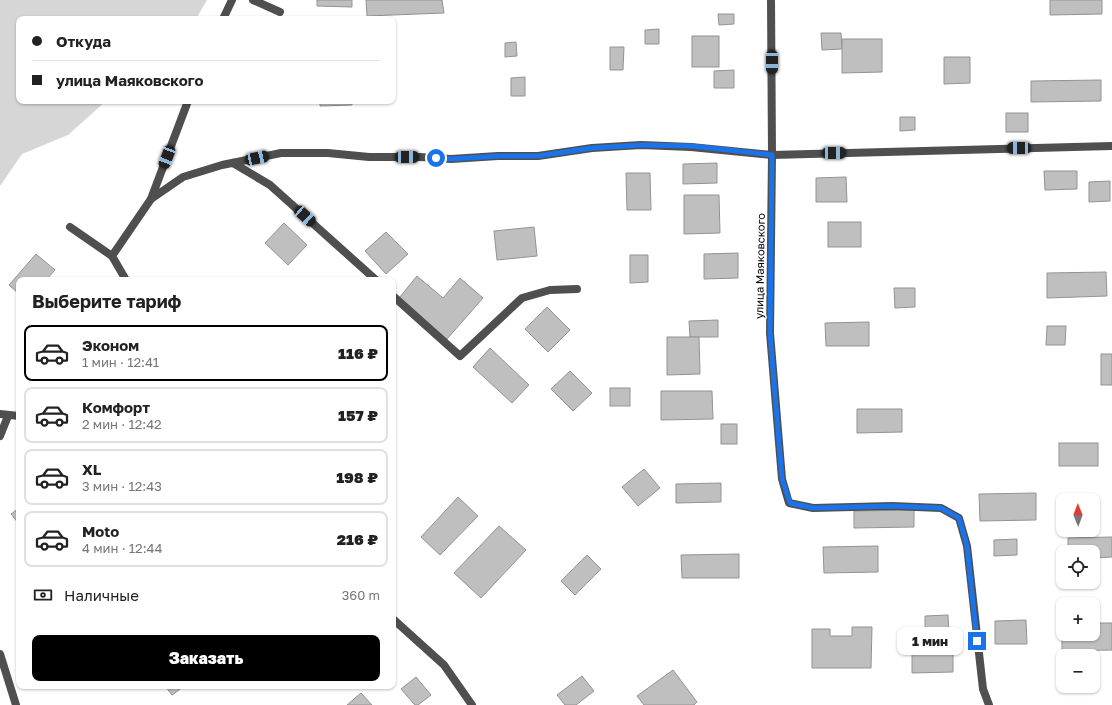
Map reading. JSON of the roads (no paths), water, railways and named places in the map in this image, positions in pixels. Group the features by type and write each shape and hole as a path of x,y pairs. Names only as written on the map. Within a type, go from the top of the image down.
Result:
{"street":[{"path":"224,16 232,0"},
{"path":"253,0 280,12"},
{"name":"улица Маяковского","path":"771,0 772,155 770,333 782,479 790,503 813,508 892,506 941,508 959,518 967,546 983,689 988,705"},
{"path":"112,256 151,198 187,104"},
{"path":"151,198 183,177 233,163 281,153 328,153 369,157 420,156 451,159 498,156 538,156 592,148 641,145 692,146 772,155 1112,146"},
{"path":"233,163 270,185 373,277"},
{"path":"70,227 112,256 124,277"},
{"path":"396,299 460,356 522,298 550,290 577,289"},
{"path":"0,436 4,415 16,416"},
{"path":"396,622 444,665 472,705"},
{"path":"0,654 16,705"}]}
